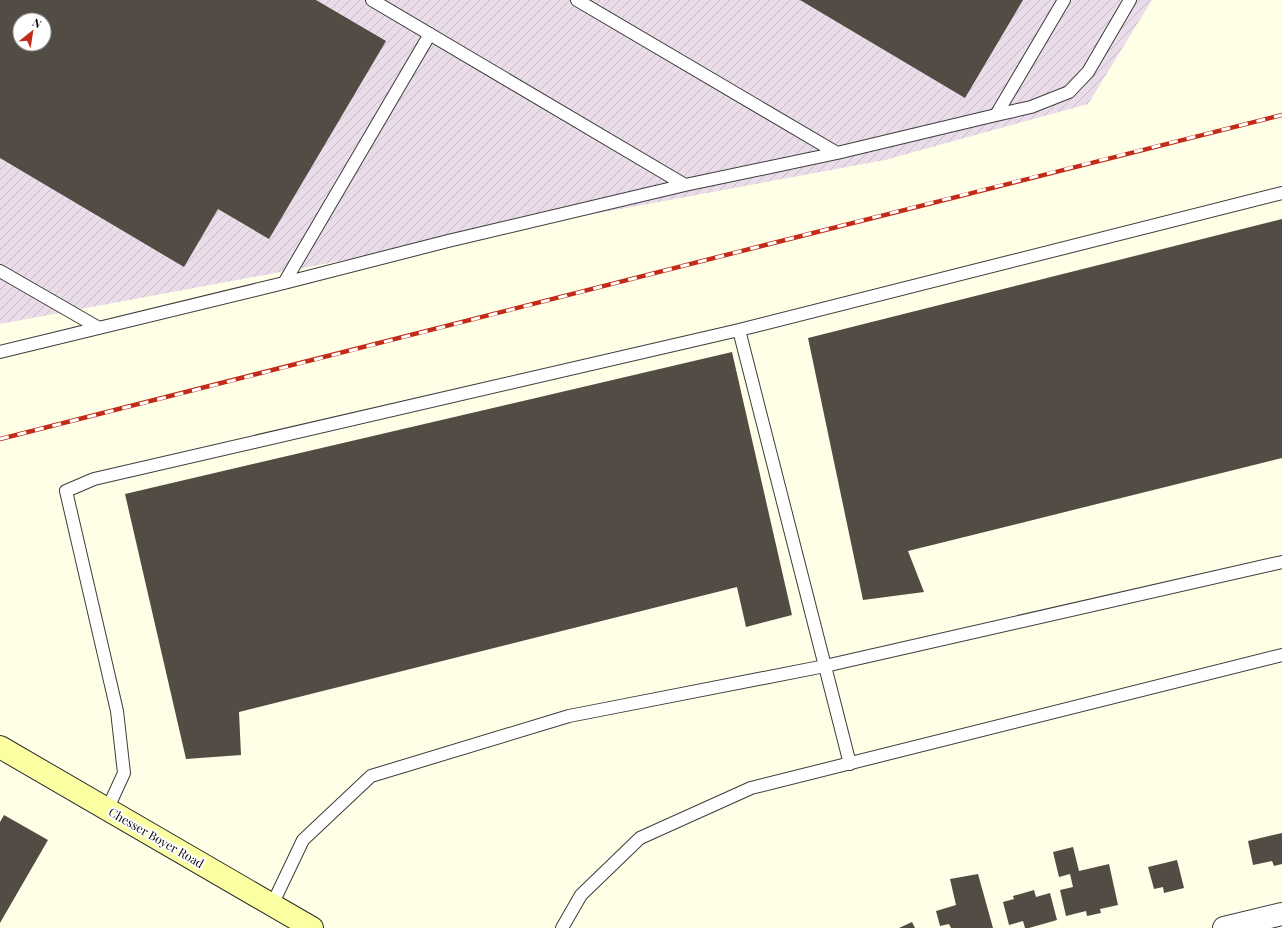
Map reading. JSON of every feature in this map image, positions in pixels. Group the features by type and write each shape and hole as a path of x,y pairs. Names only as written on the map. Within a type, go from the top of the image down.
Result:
{"street":[{"name":"Chesser Boyer Road","path":"0,747 312,928"},
{"path":"1224,928 1282,914"}],"lane":[{"path":"372,0 685,185"},
{"path":"577,0 837,153"},
{"path":"996,115 1064,0"},
{"path":"0,352 284,283 448,241 685,185 837,153 1031,107 1069,92 1088,72 1130,0"},
{"path":"284,283 430,34"},
{"path":"108,810 124,773 117,711 66,491 94,479 739,330 1282,193"},
{"path":"0,271 99,328"},
{"path":"739,330 850,764"},
{"path":"272,905 303,840 371,776 570,716 825,666 1282,562"},
{"path":"562,928 581,895 640,838 751,788 1282,655"}],"shaded area":[{"path":"0,0 1152,0 1088,104 885,160 0,324"}],"building":[{"path":"0,0 316,0 386,41 269,239 218,209 184,267 0,158"},
{"path":"800,0 1023,0 965,98"},
{"path":"1282,219 1282,458 908,551 924,592 863,600 808,338"},
{"path":"732,352 792,615 746,627 737,587 239,712 241,755 186,759 125,494"},
{"path":"4,815 48,840 0,923 0,822"},
{"path":"1282,833 1282,864 1274,866 1272,861 1253,865 1248,841"},
{"path":"1073,847 1079,871 1109,864 1118,905 1100,909 1101,913 1087,916 1086,911 1066,916 1060,890 1073,887 1070,874 1059,877 1053,852"},
{"path":"1177,860 1184,888 1164,893 1163,887 1154,889 1148,867"},
{"path":"978,874 993,928 951,928 949,924 940,926 936,911 956,905 950,879"},
{"path":"1034,890 1036,897 1050,893 1057,920 1029,928 1025,928 1023,921 1009,925 1003,902 1014,899 1013,896"},
{"path":"912,922 915,928 899,928"}],"railway":[{"path":"0,439 1282,115"}]}
